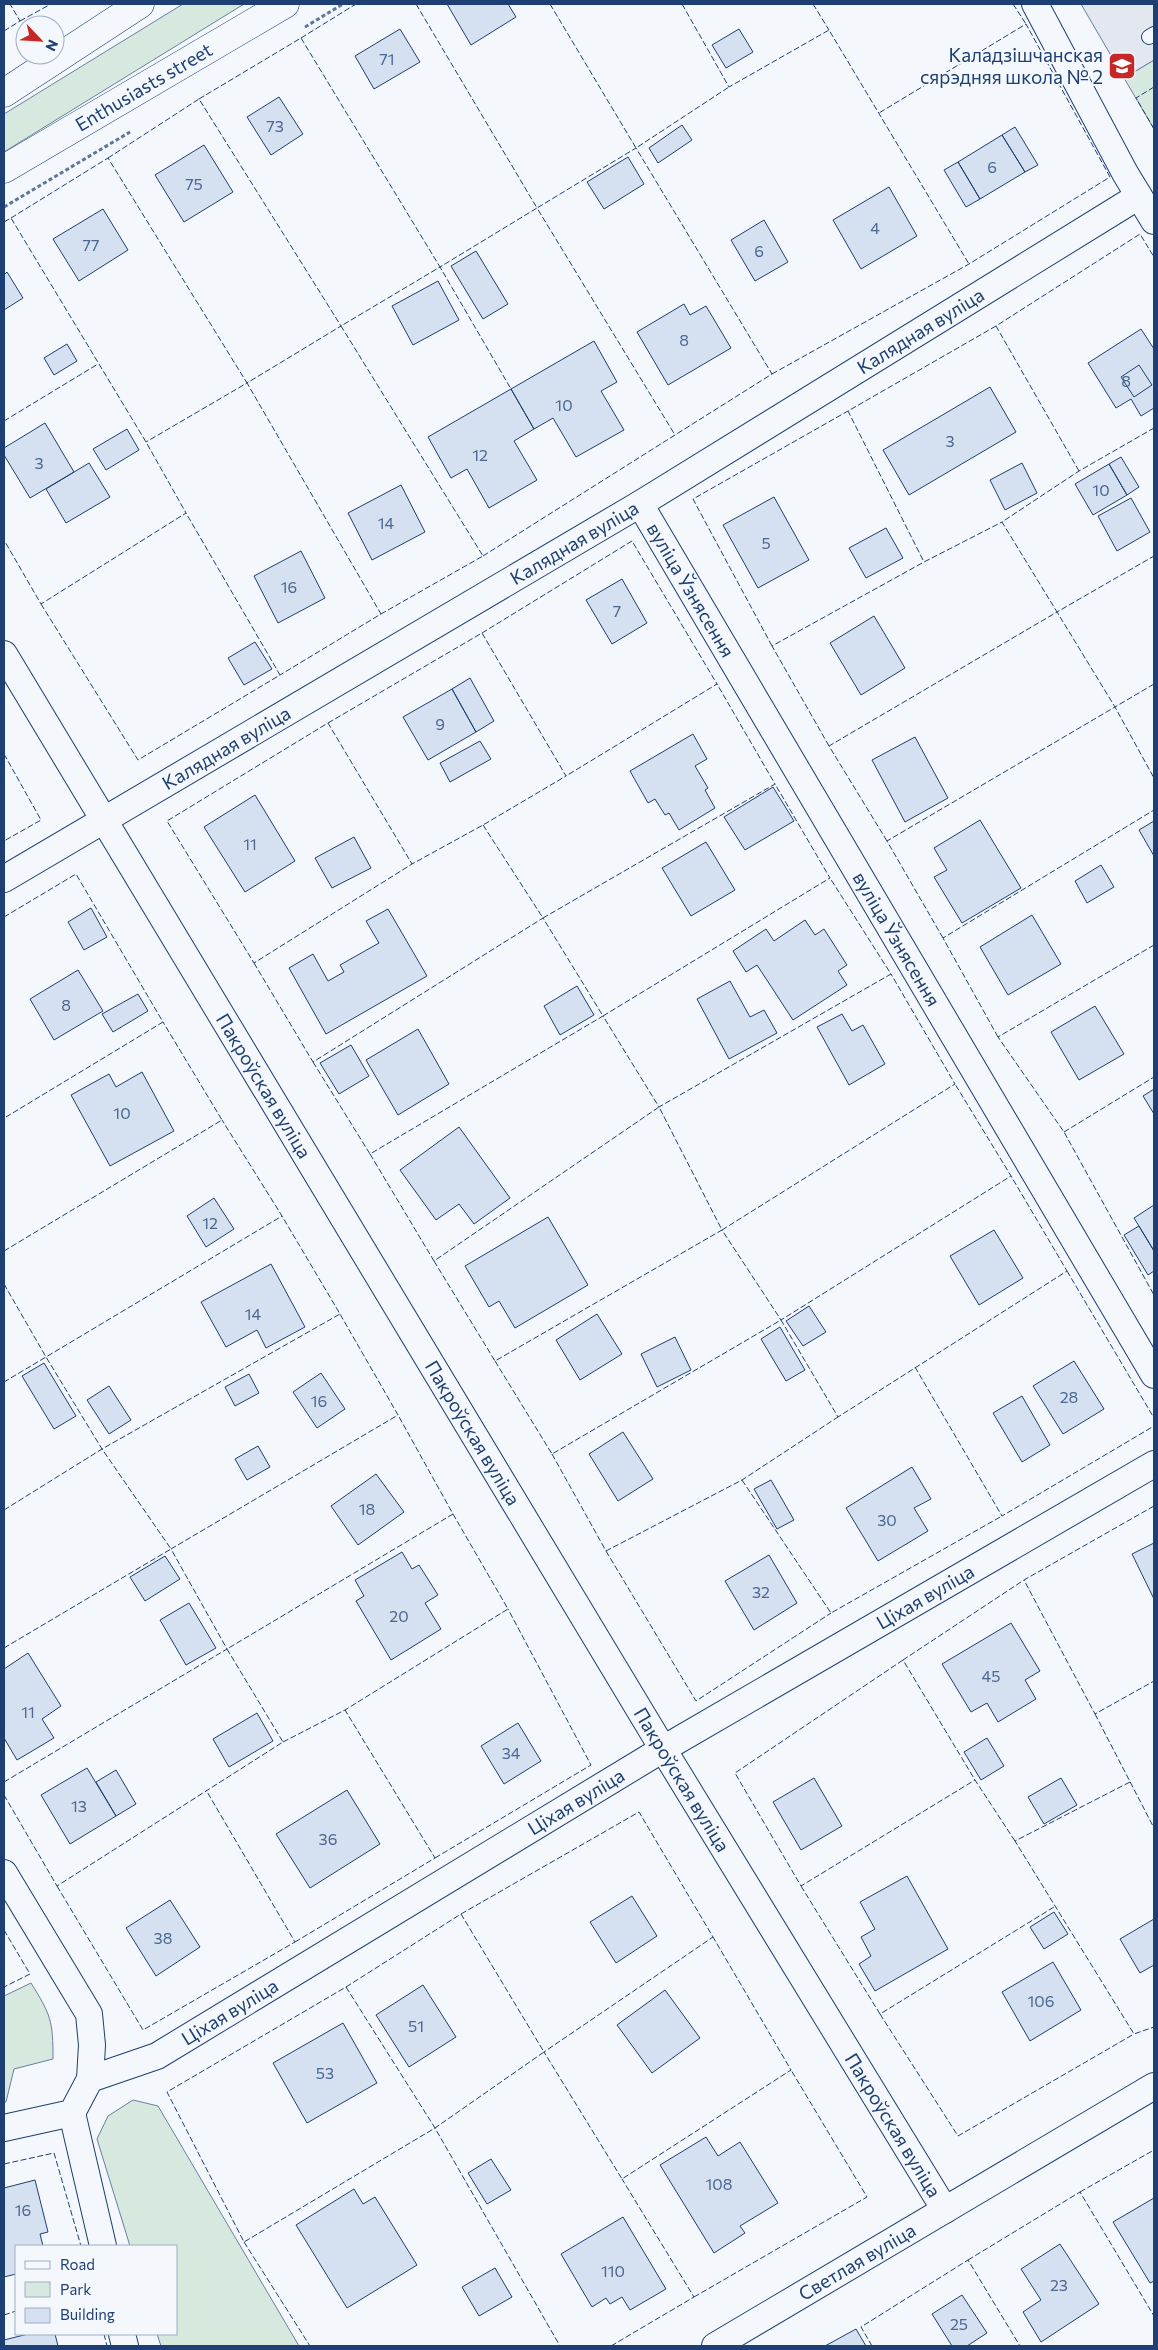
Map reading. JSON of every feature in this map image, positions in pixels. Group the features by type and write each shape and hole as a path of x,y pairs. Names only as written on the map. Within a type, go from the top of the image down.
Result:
{"street":[{"path":"4,93 140,4"},
{"name":"Enthusiasts street","path":"4,170 284,4"},
{"path":"1035,4 1154,221"},
{"name":"Калядная вуліца","path":"4,879 640,504 1139,196"},
{"name":"вуліца Ўзнясення","path":"640,504 1154,1375"},
{"name":"Пакроўская вуліца","path":"4,654 663,1749 945,2210"},
{"name":"Ціхая вуліца","path":"90,2079 157,2056 663,1749 1154,1464"},
{"path":"4,1873 89,2014 92,2045 90,2079 72,2113 103,2245"},
{"name":"Светлая вуліца","path":"715,2346 1154,2086"},
{"path":"4,2128 72,2113"}],"green space":[{"path":"183,4 244,4 4,152 4,114"},
{"path":"1154,60 1154,129 1124,78"},
{"path":"31,1983 47,2011 51,2027 53,2059 14,2069 6,2102 4,2102 4,1996"},
{"path":"133,2100 158,2106 299,2346 161,2346 157,2335 178,2335 178,2245 130,2245 97,2139 108,2116"}],"shaded area":[{"path":"1081,4 1154,4 1154,60 1124,78"}],"building":[{"path":"447,4 508,4 516,17 471,45"},
{"path":"400,29 420,62 374,89 355,56"},
{"path":"739,29 753,52 726,68 712,45"},
{"path":"279,97 303,134 271,155 247,117"},
{"path":"682,125 692,140 658,163 649,148"},
{"path":"1015,127 1038,165 1025,172 1002,135"},
{"path":"1002,135 1025,172 980,199 958,162"},
{"path":"204,145 233,192 184,222 155,175"},
{"path":"628,157 644,184 604,209 587,182"},
{"path":"958,162 980,199 966,207 944,170"},
{"path":"889,187 917,236 861,269 833,220"},
{"path":"103,209 128,250 79,281 53,239"},
{"path":"764,220 788,262 755,281 731,240"},
{"path":"476,251 508,304 483,319 451,266"},
{"path":"7,272 23,298 4,310 4,275"},
{"path":"438,281 459,320 413,345 392,306"},
{"path":"684,304 690,315 706,306 731,348 668,385 637,332"},
{"path":"1141,329 1154,349 1154,408 1141,416 1131,399 1116,408 1088,363"},
{"path":"594,341 617,382 601,391 624,430 576,457 553,418 534,429 511,389"},
{"path":"67,344 77,361 54,375 44,358"},
{"path":"1139,365 1152,385 1134,397 1121,377"},
{"path":"990,387 1016,432 909,495 883,450"},
{"path":"511,389 534,429 514,441 537,480 489,508 467,469 451,478 428,437"},
{"path":"45,423 74,472 30,498 4,455 4,448"},
{"path":"127,429 139,450 106,470 93,449"},
{"path":"1121,457 1139,487 1127,495 1109,464"},
{"path":"89,463 110,497 66,523 46,489"},
{"path":"1022,463 1037,493 1005,510 990,480"},
{"path":"1109,464 1127,495 1093,515 1075,484"},
{"path":"401,485 425,532 372,560 348,513"},
{"path":"774,497 809,560 758,588 723,525"},
{"path":"1131,498 1150,532 1117,551 1098,516"},
{"path":"886,528 903,558 866,578 849,548"},
{"path":"301,551 325,598 278,623 254,576"},
{"path":"622,579 647,623 612,644 586,600"},
{"path":"874,616 905,668 861,695 830,643"},
{"path":"255,642 272,669 244,685 228,658"},
{"path":"470,678 494,721 476,732 452,689"},
{"path":"452,689 476,732 428,760 403,717"},
{"path":"693,734 707,759 695,766 708,788 705,790 715,808 679,830 669,813 665,815 655,799 648,803 630,771"},
{"path":"915,737 948,798 905,822 872,760"},
{"path":"480,741 491,759 450,782 440,763"},
{"path":"773,787 794,821 745,850 724,817"},
{"path":"255,795 295,861 245,892 204,827"},
{"path":"980,820 1021,888 962,923 934,877 947,870 934,848"},
{"path":"1154,821 1154,856 1139,830"},
{"path":"354,837 371,868 332,888 315,858"},
{"path":"706,842 735,890 691,916 662,868"},
{"path":"1101,865 1114,887 1087,903 1075,881"},
{"path":"91,908 107,937 84,950 68,922"},
{"path":"388,909 427,976 326,1034 289,968 313,954 328,981 344,972 340,965 379,943 366,921"},
{"path":"1032,915 1061,964 1008,995 980,947"},
{"path":"805,920 815,935 824,929 847,965 838,971 847,985 793,1020 757,965 746,972 733,951 766,929 774,941"},
{"path":"78,970 103,1011 54,1040 30,999"},
{"path":"730,981 750,1017 764,1010 777,1033 729,1059 697,999"},
{"path":"577,986 594,1015 560,1035 544,1006"},
{"path":"138,994 148,1011 113,1032 102,1014"},
{"path":"1095,1006 1124,1054 1079,1080 1051,1032"},
{"path":"842,1014 852,1031 863,1025 885,1064 849,1085 817,1027"},
{"path":"418,1029 449,1084 398,1115 366,1060"},
{"path":"351,1045 369,1076 339,1094 320,1063"},
{"path":"142,1072 174,1131 110,1166 71,1095 109,1074 116,1087"},
{"path":"1154,1089 1154,1114 1143,1096"},
{"path":"459,1127 510,1198 474,1224 459,1204 436,1220 400,1170"},
{"path":"214,1198 234,1229 206,1247 187,1216"},
{"path":"1154,1205 1154,1251 1134,1218"},
{"path":"548,1217 588,1285 515,1328 499,1301 489,1307 465,1266"},
{"path":"1139,1226 1154,1251 1154,1271 1148,1275 1124,1235"},
{"path":"994,1230 1023,1278 979,1305 950,1256"},
{"path":"271,1264 305,1327 266,1348 257,1330 226,1347 201,1302"},
{"path":"809,1306 826,1332 803,1346 786,1321"},
{"path":"597,1314 622,1354 580,1380 556,1340"},
{"path":"780,1327 805,1370 786,1381 761,1339"},
{"path":"675,1337 691,1370 657,1387 641,1354"},
{"path":"1074,1361 1104,1409 1063,1434 1033,1386"},
{"path":"44,1363 76,1416 54,1429 22,1376"},
{"path":"321,1373 345,1409 317,1428 293,1392"},
{"path":"249,1374 259,1393 235,1406 225,1387"},
{"path":"109,1386 131,1420 109,1434 87,1400"},
{"path":"1022,1396 1050,1445 1022,1462 993,1413"},
{"path":"623,1432 653,1479 618,1501 589,1454"},
{"path":"258,1446 270,1467 247,1480 235,1459"},
{"path":"912,1467 931,1499 914,1508 928,1531 878,1561 846,1508"},
{"path":"376,1474 404,1512 358,1545 331,1506"},
{"path":"771,1480 794,1520 777,1529 754,1489"},
{"path":"1154,1543 1154,1599 1132,1554"},
{"path":"402,1552 412,1569 419,1565 438,1595 425,1603 441,1629 391,1660 356,1601 364,1596 355,1580"},
{"path":"769,1555 797,1603 754,1630 725,1581"},
{"path":"165,1556 180,1579 145,1601 130,1577"},
{"path":"189,1603 216,1648 186,1665 160,1620"},
{"path":"1011,1623 1040,1671 1025,1680 1036,1699 998,1722 987,1703 971,1712 942,1664"},
{"path":"28,1653 61,1706 42,1719 54,1738 17,1760 4,1738 4,1669"},
{"path":"257,1713 273,1741 229,1767 213,1739"},
{"path":"518,1723 541,1761 504,1784 481,1746"},
{"path":"987,1738 1004,1766 981,1780 964,1752"},
{"path":"87,1768 116,1816 70,1844 41,1795"},
{"path":"116,1770 136,1804 116,1816 96,1782"},
{"path":"814,1778 842,1826 801,1850 773,1802"},
{"path":"1061,1778 1077,1805 1044,1824 1028,1797"},
{"path":"347,1790 380,1844 310,1888 276,1834"},
{"path":"907,1876 948,1949 875,1991 859,1964 871,1956 861,1937 875,1929 860,1902"},
{"path":"632,1896 657,1936 616,1963 590,1922"},
{"path":"170,1900 200,1947 156,1976 126,1928"},
{"path":"1054,1912 1068,1934 1044,1949 1030,1927"},
{"path":"1154,1919 1154,1965 1140,1973 1120,1939"},
{"path":"1053,1962 1081,2010 1030,2041 1002,1992"},
{"path":"423,1985 456,2037 409,2067 376,2015"},
{"path":"665,1990 700,2038 652,2073 617,2025"},
{"path":"343,2023 377,2083 307,2123 273,2063"},
{"path":"706,2137 718,2156 740,2142 778,2203 740,2226 745,2233 714,2253 660,2165"},
{"path":"491,2159 511,2190 487,2204 468,2173"},
{"path":"35,2180 48,2232 40,2234 43,2245 15,2245 15,2274 4,2277 4,2188"},
{"path":"354,2189 363,2204 375,2197 417,2265 347,2308 296,2225"},
{"path":"1154,2198 1154,2281 1150,2283 1113,2222"},
{"path":"623,2217 666,2289 630,2310 622,2297 610,2304 606,2298 592,2307 561,2254"},
{"path":"1060,2244 1099,2304 1041,2342 1023,2312 1041,2300 1021,2269"},
{"path":"495,2268 512,2297 479,2316 462,2287"},
{"path":"962,2295 987,2333 967,2346 952,2346 932,2314"},
{"path":"856,2329 866,2346 825,2346"},
{"path":"24,2335 55,2335 58,2346 4,2346 4,2340"}],"fence":[{"path":"4,31 20,21 10,4"},
{"path":"31,15 51,4"},
{"path":"301,38 356,4"},
{"path":"416,4 537,208 636,148 772,374 675,435"},
{"path":"550,4 636,148 729,87"},
{"path":"682,4 729,87 829,30 969,264"},
{"path":"813,4 829,30"},
{"path":"1013,4 1026,24"},
{"path":"772,374 969,264 1110,177 1026,24 879,113"},
{"path":"199,99 301,38 440,267 341,326 483,556 381,614"},
{"path":"1154,87 1136,98 1154,129"},
{"path":"108,158 199,99 341,326 247,383 381,614 280,675"},
{"path":"11,218 108,158 247,383 146,442"},
{"path":"483,556 675,435 537,208 440,267 511,389"},
{"path":"4,222 11,218 146,442 186,513 41,604 4,540"},
{"path":"1079,471 996,326 1140,234 1154,257"},
{"path":"996,326 848,411 924,562 1002,522"},
{"path":"4,421 98,364"},
{"path":"772,646 693,499 848,411"},
{"path":"887,841 829,746 1057,612 1002,522 1079,471 1154,428"},
{"path":"41,604 138,760 280,675 186,513"},
{"path":"482,633 632,541 717,684 566,776"},
{"path":"943,938 887,841 1115,707 1057,612 1154,556"},
{"path":"829,746 772,646 924,562"},
{"path":"328,723 482,633 566,776 412,864 254,963 167,821 328,723 412,864"},
{"path":"483,825 543,918 775,784 717,684"},
{"path":"1154,684 1115,707 1154,778"},
{"path":"4,754 41,820 4,841"},
{"path":"254,963 313,1062 543,918 603,1016 830,878 775,784"},
{"path":"998,1037 943,938 1154,810"},
{"path":"4,917 76,874 163,1022 6,1117"},
{"path":"313,1062 370,1154 603,1016 659,1107 891,974 830,878"},
{"path":"1154,945 998,1037 1064,1132 1154,1295"},
{"path":"370,1154 434,1261 659,1107 722,1230 955,1084 891,974"},
{"path":"4,1251 222,1120 163,1022"},
{"path":"1064,1132 1154,1077"},
{"path":"434,1261 495,1361 722,1230 781,1320 1011,1176 955,1084"},
{"path":"4,1648 171,1549 102,1449 46,1357 282,1216 222,1120"},
{"path":"495,1361 552,1454 781,1320 838,1417 1067,1271 1011,1176"},
{"path":"4,1510 102,1449 340,1314 282,1216"},
{"path":"1067,1271 1154,1418"},
{"path":"4,1284 46,1357 4,1382"},
{"path":"4,1782 227,1649 171,1549 398,1415 340,1314"},
{"path":"915,1367 1002,1516 1154,1426"},
{"path":"4,1795 57,1886 283,1742 227,1649 453,1514 398,1415"},
{"path":"552,1454 606,1551 742,1480 838,1417"},
{"path":"742,1480 831,1613 1002,1516"},
{"path":"1154,1506 1024,1580 1095,1714 1154,1681"},
{"path":"283,1742 345,1710 508,1609 453,1514"},
{"path":"606,1551 696,1701 831,1613"},
{"path":"1015,1841 975,1780 903,1660 1024,1580"},
{"path":"435,1858 591,1765 508,1609"},
{"path":"903,1660 735,1773 801,1886 975,1780"},
{"path":"295,1942 435,1858 345,1710"},
{"path":"1095,1714 1154,1828"},
{"path":"1130,1782 1015,1841 1134,2034 1154,2027"},
{"path":"57,1886 143,2030 295,1942 206,1790"},
{"path":"461,1914 639,1812 713,1937 544,2052 622,2179 791,2070 713,1937"},
{"path":"801,1886 880,2014 1054,1907"},
{"path":"346,1987 461,1914 544,2052 435,2128 560,2346"},
{"path":"4,1930 30,1974 4,1987"},
{"path":"346,1987 435,2128 244,2242 167,2092 346,1987"},
{"path":"880,2014 958,2136 1134,2034"},
{"path":"694,2297 867,2197 791,2070"},
{"path":"1080,2192 1154,2150"},
{"path":"4,2164 54,2153 81,2245"},
{"path":"611,2346 694,2297 622,2179"},
{"path":"968,2260 1080,2192 1154,2316"},
{"path":"244,2242 310,2346"},
{"path":"872,2346 861,2327 968,2260 1020,2346"},
{"path":"4,2315 15,2311"},
{"path":"104,2335 107,2346"}],"place":[{"name":"Каладзішчанская сярэдняя школа № 2","path":"1122,66"}]}
